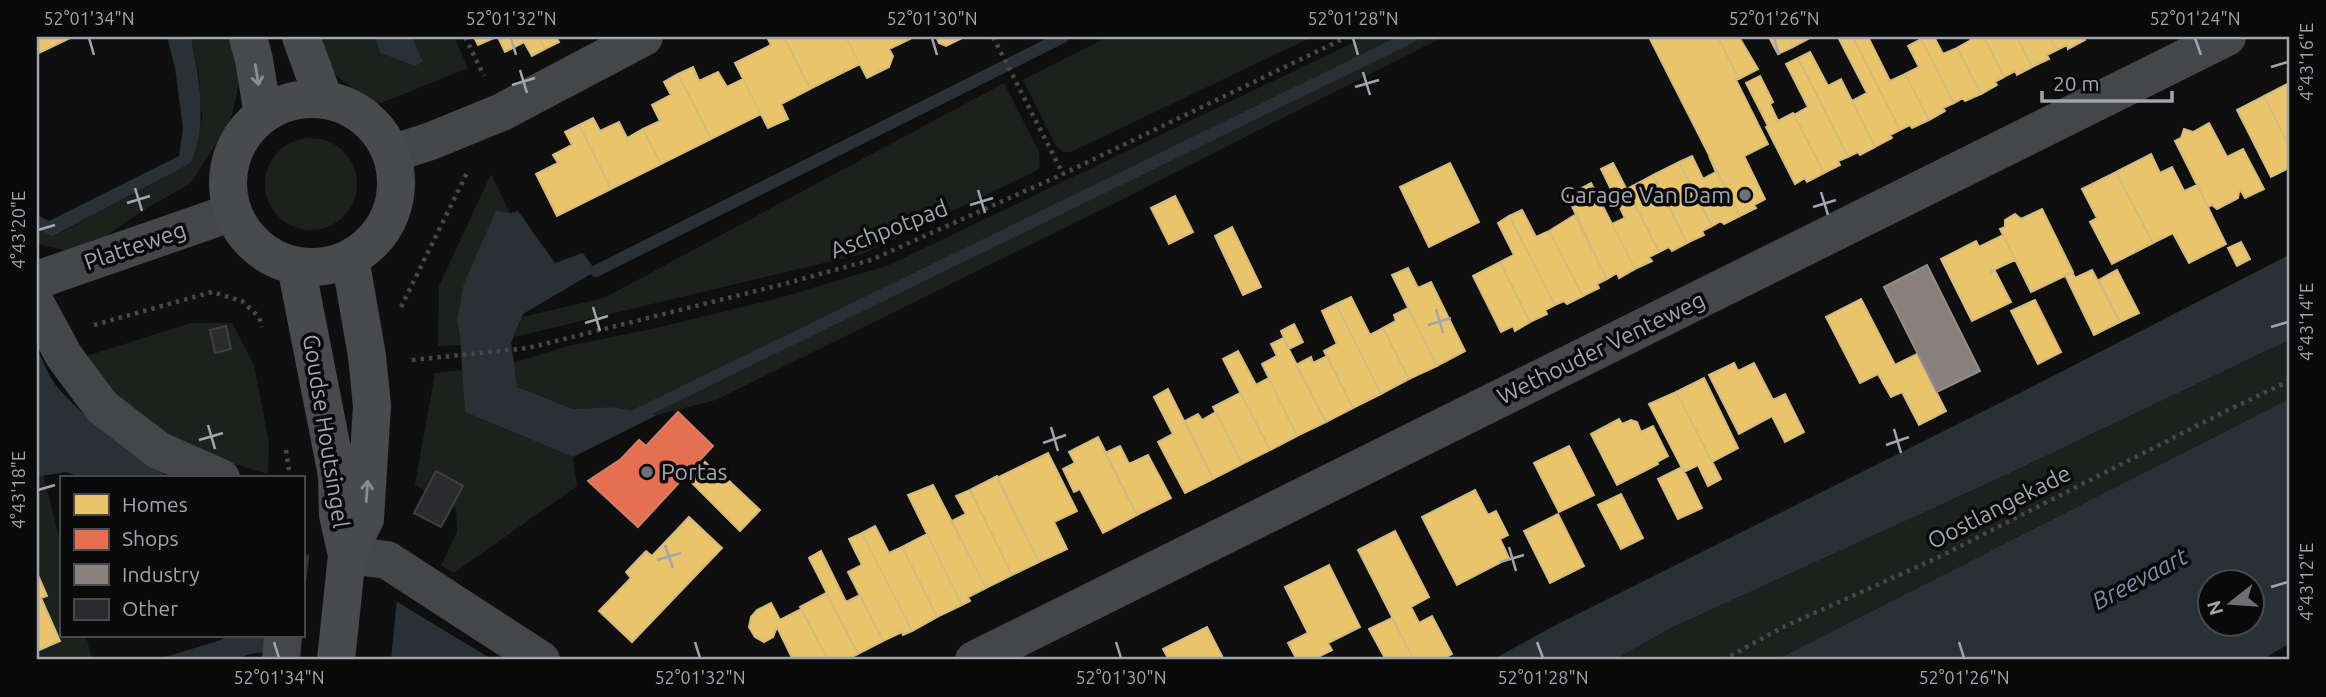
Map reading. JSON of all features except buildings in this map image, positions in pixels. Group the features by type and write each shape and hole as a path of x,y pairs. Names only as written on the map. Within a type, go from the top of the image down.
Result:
{"main road":[{"path":"248,37 263,115"},
{"path":"301,37 324,100"},
{"path":"299,100 324,100 342,104 365,118 383,138 391,154 396,184 390,214 374,240 350,258 329,266 296,266 273,257 245,234 233,212 228,185 232,158 244,134 274,108 299,100"},
{"name":"Goudse Houtsingel","path":"346,562 365,519 372,406 367,356 350,258"},
{"name":"Goudse Houtsingel","path":"296,266 337,475 338,515 346,562"},
{"path":"336,660 346,562"}],"street":[{"path":"391,154 502,112 644,37"},
{"name":"Wethouder Venteweg","path":"974,660 2227,37"},
{"name":"Platteweg","path":"37,280 233,212"},
{"path":"45,322 64,356 102,407 158,450 216,476"},
{"path":"346,562 387,560 541,660"},
{"path":"281,660 283,638"}],"path":[{"path":"993,37 1063,174"},
{"name":"Aschpotpad","path":"412,360 528,348 871,260 1063,174 1347,37"},
{"path":"400,309 462,181"},
{"path":"45,322 212,292"},
{"name":"Oostlangekade","path":"1723,660 1781,628 1937,558 2289,381"}],"shaded area":[{"path":"191,37 234,37 241,75 230,122 191,183 142,211 102,239 68,251 37,244 37,229 54,236 191,163 202,117 198,70"},
{"path":"312,37 375,37 380,53 415,66 423,62 412,37 454,37 468,68 379,104 357,91 331,69"},
{"path":"1107,37 1312,37 1071,152 1063,152 1056,146 1023,80"},
{"path":"1365,37 1443,37 716,400 657,415 612,407 573,409 517,387 512,363 568,346 779,298 889,265"},
{"path":"1004,83 1039,152 1040,166 1036,171 862,254 514,337 522,317 604,298"},
{"path":"311,138 328,142 343,152 353,167 357,184 353,201 343,216 328,226 311,230 294,226 279,216 269,201 265,184 269,167 279,152 294,142"},
{"path":"491,174 510,213 457,322 461,345 438,346 439,286"},
{"path":"191,323 232,323 254,365 269,442 268,474 189,451 112,408 77,359"},
{"path":"2289,340 2289,399 1776,660 1614,660 1671,628 2008,474"},
{"path":"463,370 465,412 573,457 577,486 454,573 441,566 457,532 456,509 415,485 435,373"},
{"path":"37,451 60,540 60,638 86,638 92,660 37,660"}],"water":[{"path":"167,37 191,37 201,116 191,163 53,236 37,229 37,215 49,221 179,156 183,128 175,68"},
{"path":"375,37 412,37 423,62 415,66 380,53"},
{"path":"496,211 518,211 555,263 583,253 596,271 523,314 511,343 517,387 573,409 612,407 657,415 573,457 465,412 457,322 464,283"},
{"path":"2289,255 2289,340 2008,474 1671,628 1614,660 1492,660 1550,628"},
{"path":"37,350 55,384 83,414 140,459 168,476 77,476 66,472 37,477"},
{"name":"Breevaart","path":"2289,399 2289,644 2261,660 1776,660"},
{"path":"304,553 394,600 493,660 396,660 357,643 250,654 232,660 155,660 221,640 304,638"}],"pier":[{"path":"310,552 397,598 391,660 356,647 296,653 299,638 304,638 304,597"}],"waterway":[{"path":"596,271 1063,37"},
{"path":"626,420 1411,37"}],"place":[{"name":"Garage Van Dam","path":"1745,195"},
{"name":"Portas","path":"647,472"}]}
